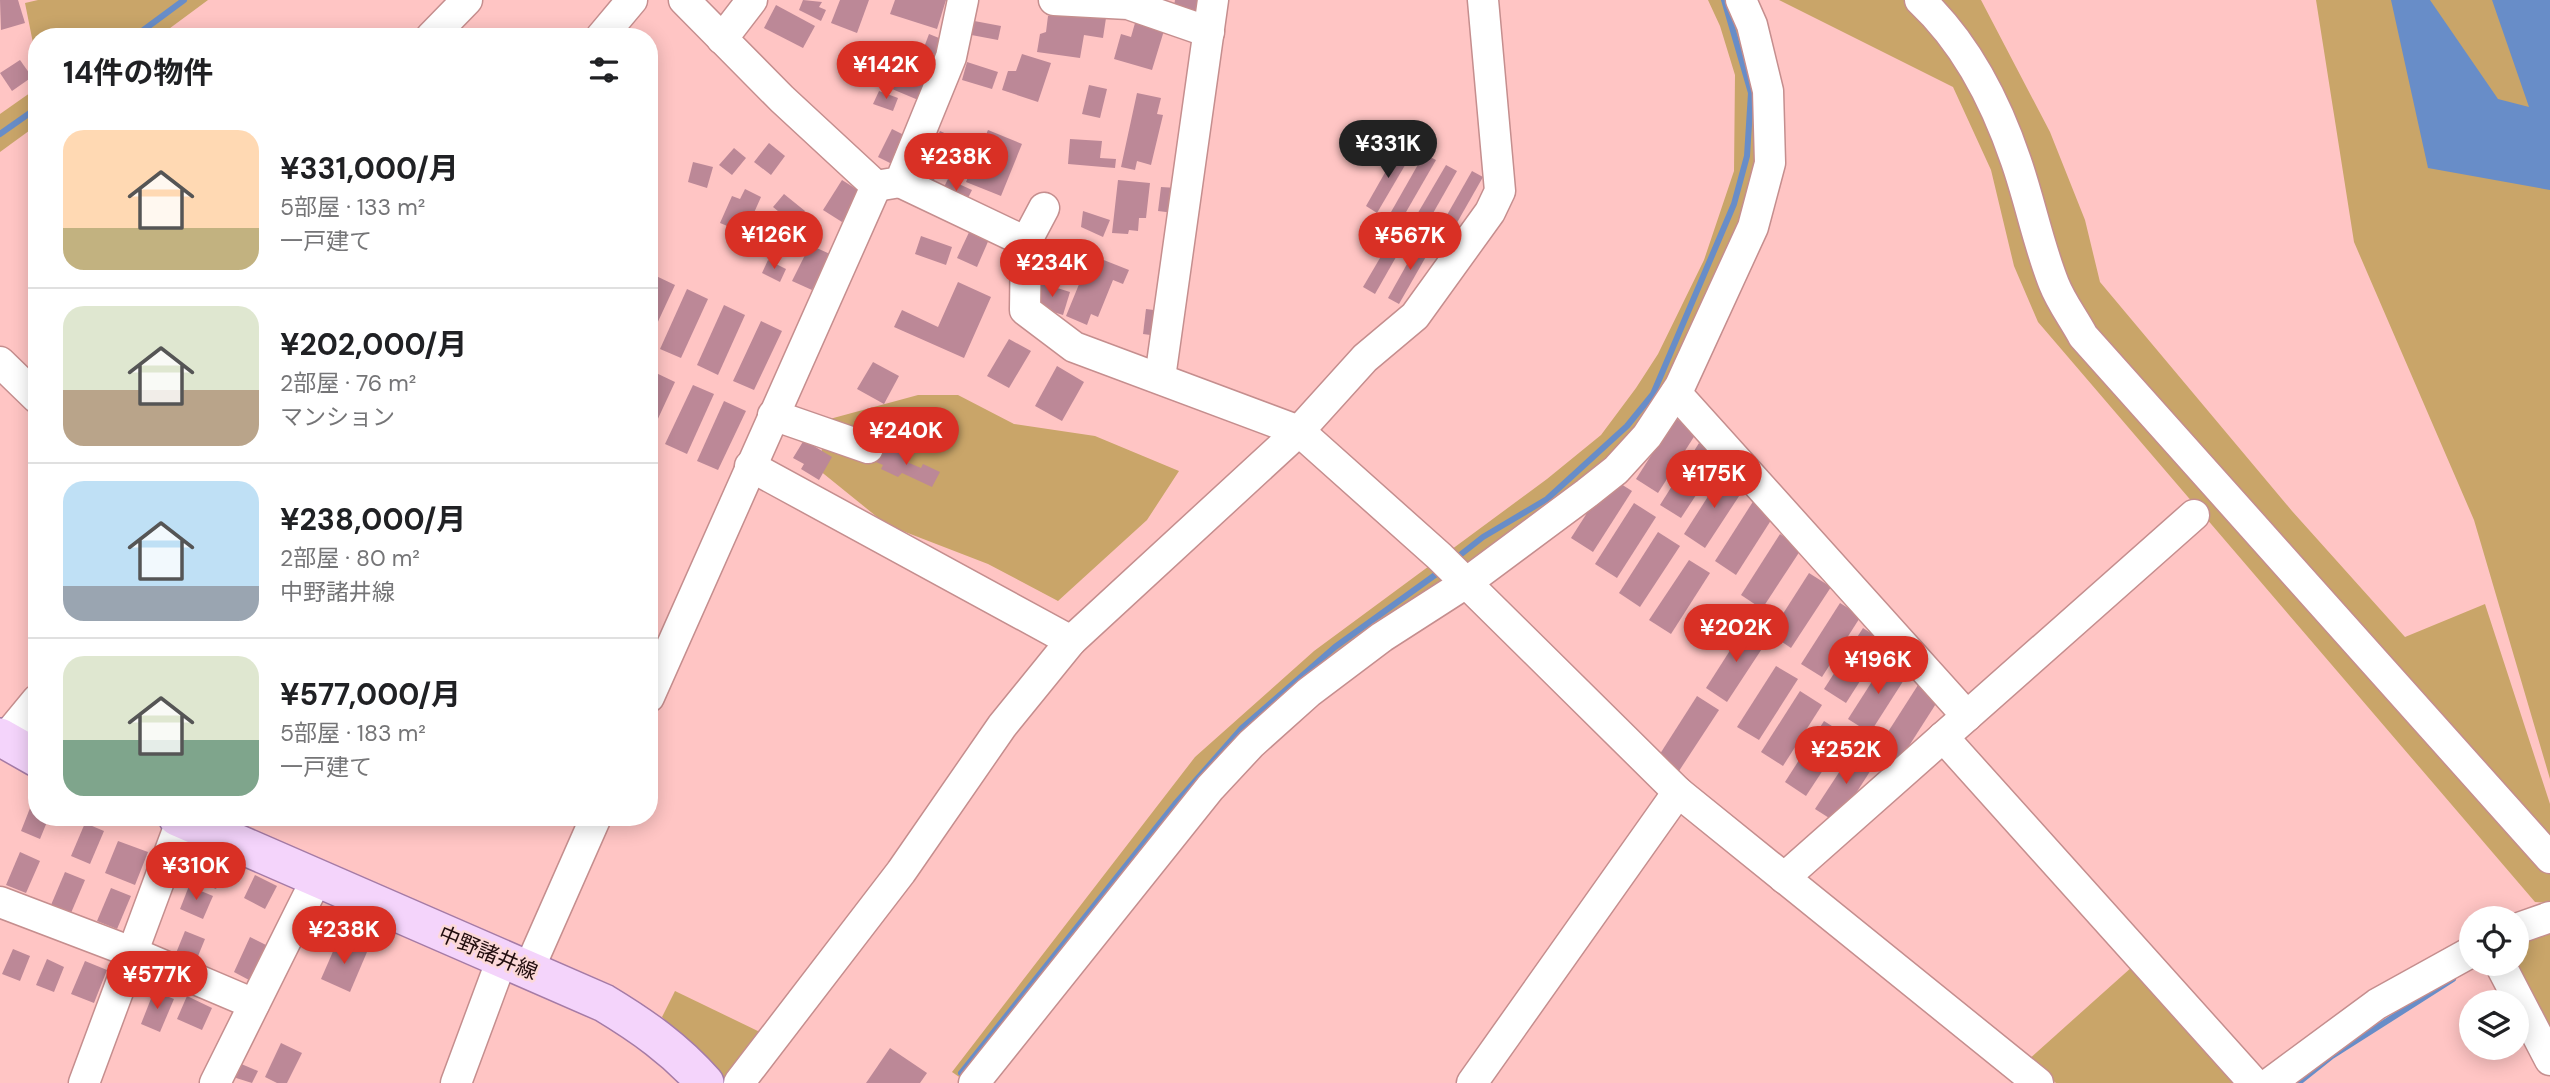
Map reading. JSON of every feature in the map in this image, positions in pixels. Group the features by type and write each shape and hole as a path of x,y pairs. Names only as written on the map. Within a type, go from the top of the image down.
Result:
{"main road":[{"path":"2,738 28,753"},
{"name":"中野諸井線","path":"197,826 604,1003 645,1027 683,1059 705,1083"}],"street":[{"path":"441,28 467,0"},
{"path":"609,28 632,0"},
{"path":"684,0 782,99 888,184 1026,242"},
{"path":"722,39 752,0"},
{"path":"658,677 773,415 951,57 963,0"},
{"path":"1054,0 1128,4 1209,32"},
{"path":"1160,378 1213,0"},
{"path":"739,1083 901,872 1002,726 1071,641 1299,431 1362,361 1415,316 1490,212 1500,191 1483,0"},
{"path":"974,1083 1210,788 1251,744 1309,692 1382,636 1465,582 1616,470 1647,436 1676,393 1754,227 1770,163 1768,91 1752,25 1741,0"},
{"path":"1920,0 1932,11 1967,56 1995,108 2016,161 2055,287 2083,336 2550,858"},
{"path":"1044,208 1026,242 1025,310 1074,347 1299,431 1439,556 1678,792 2038,1083"},
{"path":"0,362 28,389"},
{"path":"1676,393 1967,716"},
{"path":"773,415 868,448"},
{"path":"750,467 1071,641"},
{"path":"1784,877 2194,515"},
{"path":"2,738 28,710"},
{"path":"1943,737 2254,1083"},
{"path":"1472,1083 1678,792"},
{"path":"84,1083 134,953 176,826"},
{"path":"456,1083 515,965 591,826"},
{"path":"215,1083 317,878"},
{"path":"0,902 134,953 254,1004"},
{"path":"2529,924 2550,917"},
{"path":"2270,1083 2377,1004 2459,959"},
{"path":"2506,976 2550,1060"}],"shaded area":[{"path":"38,0 208,0 170,28 30,28 25,3"},
{"path":"1708,0 1740,0 1769,159 1647,436 1251,744 968,1083 952,1072 1195,757 1314,651 1547,479 1601,435 1636,388 1658,354 1704,260 1734,171 1735,75 1720,26"},
{"path":"1779,0 1981,0 2050,132 2085,220 2100,282 2292,511 2405,637 2485,604 2550,804 2550,903 2535,902 2038,322 2014,266 1991,170 1953,87"},
{"path":"2316,0 2550,0 2550,779 2474,520 2354,242"},
{"path":"28,94 28,132 0,152 0,114"},
{"path":"918,395 958,395 1014,424 1095,436 1179,471 1147,520 1058,601 988,564 887,525 819,470 826,420"},
{"path":"2550,927 2550,1036 2522,976 2529,976 2529,938"},
{"path":"2142,958 2249,1083 2056,1083 2028,1060"},
{"path":"675,991 762,1033 726,1083 662,1017"}],"water":[{"path":"2391,0 2430,0 2498,99 2529,107 2492,0 2550,0 2550,190 2428,168"}],"building":[{"path":"0,0 18,0 25,23 1,30"},
{"path":"803,0 822,2 819,7 826,10 821,21 799,10"},
{"path":"840,0 869,0 857,33 831,23"},
{"path":"895,0 946,0 937,29 890,14"},
{"path":"1175,0 1203,0 1200,12 1174,6"},
{"path":"776,5 815,26 803,48 764,28"},
{"path":"1055,10 1106,18 1103,38 1084,35 1080,58 1037,52 1040,34 1046,32 1048,16 1056,14"},
{"path":"1137,16 1166,24 1152,70 1114,59 1121,34 1131,37"},
{"path":"969,20 1001,26 998,40 966,34"},
{"path":"929,34 944,40 937,56 923,50"},
{"path":"1022,54 1051,63 1038,102 1002,90 1008,71 1016,71"},
{"path":"20,60 28,71 28,80 12,91 0,73"},
{"path":"967,62 998,72 992,89 962,80"},
{"path":"907,65 934,75 923,102 892,89 898,73 903,75"},
{"path":"1089,85 1107,89 1100,118 1082,114"},
{"path":"879,91 898,98 893,111 873,104"},
{"path":"1137,93 1161,98 1157,114 1163,115 1151,165 1137,161 1135,170 1121,167"},
{"path":"892,129 908,137 894,165 878,157"},
{"path":"988,130 1022,144 1001,196 966,182"},
{"path":"940,131 953,137 931,187 917,181"},
{"path":"1070,139 1102,141 1100,158 1116,159 1115,168 1068,164"},
{"path":"769,143 785,156 771,175 754,162"},
{"path":"734,148 746,158 732,175 719,165"},
{"path":"1399,148 1411,155 1377,213 1366,206"},
{"path":"1424,154 1436,160 1402,219 1391,212"},
{"path":"693,162 713,167 707,188 688,182"},
{"path":"1446,165 1457,171 1424,229 1412,223"},
{"path":"1472,171 1483,177 1450,235 1439,229"},
{"path":"948,179 972,190 964,206 940,195"},
{"path":"842,180 861,192 842,222 823,210"},
{"path":"1118,180 1150,183 1146,218 1139,218 1138,231 1129,230 1128,234 1112,233"},
{"path":"1161,187 1177,188 1174,213 1158,211"},
{"path":"745,189 761,197 745,233 720,223 732,196 740,199"},
{"path":"784,194 805,211 794,224 773,207"},
{"path":"1083,211 1110,220 1103,237 1081,227"},
{"path":"971,228 990,237 977,267 957,258"},
{"path":"1397,229 1408,236 1375,294 1363,287"},
{"path":"921,236 952,247 946,265 915,254"},
{"path":"1421,239 1432,246 1399,304 1388,298"},
{"path":"810,245 830,254 812,290 792,281"},
{"path":"1091,255 1129,270 1123,284 1113,280 1098,317 1091,314 1087,325 1066,316"},
{"path":"768,260 786,269 780,282 762,273"},
{"path":"658,277 675,285 658,322"},
{"path":"958,282 991,297 964,358 894,327 902,310 938,327"},
{"path":"1041,283 1070,292 1063,315 1034,306"},
{"path":"687,289 708,299 681,358 660,349"},
{"path":"724,305 745,315 718,375 697,365"},
{"path":"1146,309 1161,311 1158,336 1143,334"},
{"path":"761,321 782,331 754,390 733,381"},
{"path":"1009,339 1031,351 1009,388 987,376"},
{"path":"873,362 899,376 884,404 857,389"},
{"path":"1057,366 1084,382 1062,421 1035,406"},
{"path":"658,374 675,382 658,419"},
{"path":"693,385 714,394 687,454 665,444"},
{"path":"724,401 746,411 718,470 697,461"},
{"path":"1675,418 1697,432 1658,493 1636,479"},
{"path":"804,440 832,457 819,480 801,469 804,464 793,458"},
{"path":"1699,443 1721,457 1681,518 1660,505"},
{"path":"889,448 909,457 907,462 921,468 923,464 940,472 932,487 902,473 898,477 881,469 883,465 876,462 882,450 887,453"},
{"path":"1723,473 1745,487 1705,548 1684,534"},
{"path":"1610,477 1632,491 1593,552 1571,538"},
{"path":"1754,500 1775,514 1736,575 1715,561"},
{"path":"1634,503 1656,517 1617,578 1595,564"},
{"path":"1658,532 1680,546 1640,607 1619,593"},
{"path":"1780,534 1802,548 1762,609 1741,595"},
{"path":"1689,560 1710,573 1671,634 1649,620"},
{"path":"1809,573 1831,587 1791,648 1770,634"},
{"path":"1840,603 1861,616 1822,677 1801,664"},
{"path":"1745,627 1767,641 1727,702 1706,688"},
{"path":"1863,628 1885,642 1846,703 1824,689"},
{"path":"1887,658 1909,672 1870,733 1848,719"},
{"path":"1776,666 1798,679 1759,740 1737,727"},
{"path":"1918,685 1939,699 1900,760 1879,746"},
{"path":"1800,691 1822,705 1783,766 1761,752"},
{"path":"1697,696 1719,710 1679,771 1658,757"},
{"path":"1824,721 1846,735 1806,796 1785,782"},
{"path":"1855,748 1876,762 1837,823 1815,809"},
{"path":"28,813 28,826 45,826 40,839 21,831"},
{"path":"84,826 104,831 90,864 71,856"},
{"path":"118,841 148,852 135,885 105,873"},
{"path":"20,852 40,861 26,893 6,885"},
{"path":"204,854 227,863 216,889 193,880"},
{"path":"65,872 85,880 71,913 51,905"},
{"path":"255,875 277,886 265,909 244,898"},
{"path":"189,886 213,896 203,919 180,909"},
{"path":"111,888 131,896 117,929 97,921"},
{"path":"185,931 205,939 194,966 174,958"},
{"path":"250,937 266,945 249,980 234,972"},
{"path":"338,940 367,952 350,992 321,979"},
{"path":"13,949 30,956 20,981 2,974"},
{"path":"47,959 64,967 54,992 36,985"},
{"path":"85,961 107,970 94,1003 71,994"},
{"path":"154,991 174,999 160,1032 141,1024"},
{"path":"187,996 212,1008 202,1030 177,1019"},
{"path":"281,1043 302,1053 287,1083 277,1083 265,1077"},
{"path":"890,1048 927,1073 920,1083 866,1083"},
{"path":"239,1063 258,1071 252,1083 233,1077"}],"waterway":[{"path":"146,28 184,0"},
{"path":"1455,559 1483,537 1547,499 1627,426 1653,394 1734,204 1747,156 1751,93 1724,0"},
{"path":"0,134 28,114"},
{"path":"967,1077 961,1073 1175,804 1242,728 1335,647 1442,570"},
{"path":"2298,1083 2332,1056 2453,979"}]}
